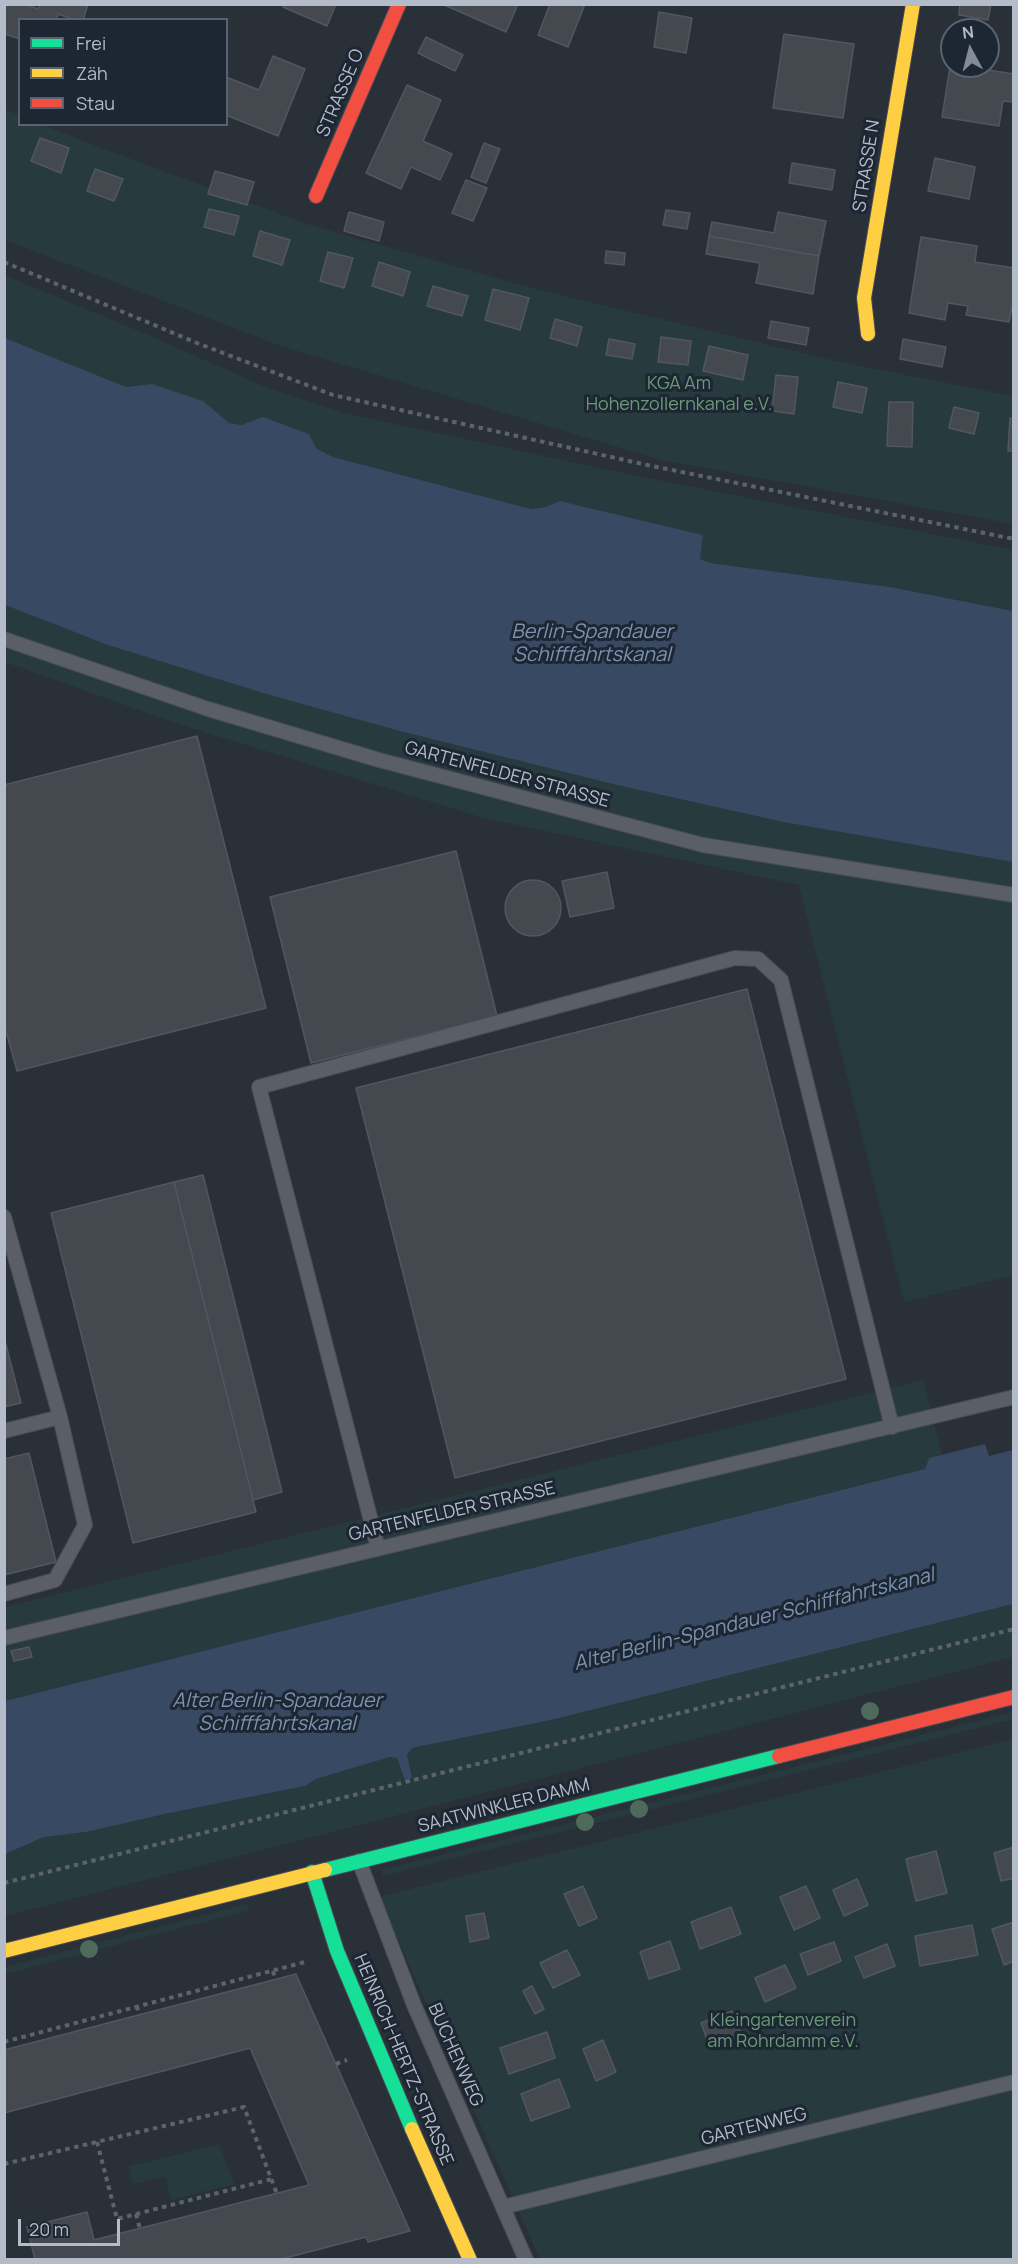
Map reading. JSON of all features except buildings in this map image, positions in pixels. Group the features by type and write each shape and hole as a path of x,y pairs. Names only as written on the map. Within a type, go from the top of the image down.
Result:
{"main road":[{"name":"STRASSE O","path":"316,196 399,4"},
{"name":"STRASSE N","path":"868,334 864,298 912,4"},
{"name":"SAATWINKLER DAMM","path":"4,1951 1014,1697"},
{"name":"HEINRICH-HERTZ-STRASSE","path":"312,1872 337,1951 468,2259"}],"lane":[{"name":"GARTENFELDER STRASSE","path":"4,639 208,710 378,759 703,845 1014,895"},
{"path":"378,1548 259,1087 735,958 758,959 781,980 892,1427"},
{"path":"4,1217 60,1417 85,1525 55,1580 4,1594"},
{"name":"GARTENFELDER STRASSE","path":"4,1638 1014,1397"},
{"path":"4,1431 60,1417"},
{"name":"BUCHENWEG","path":"359,1861 414,2005 526,2259"},
{"name":"GARTENWEG","path":"503,2207 1014,2082"}],"path":[{"path":"4,262 197,343 333,395 647,465 1014,539"},
{"path":"4,1883 1014,1629"},
{"path":"4,2042 273,1971 337,1951"},
{"path":"273,1971 275,1978"},
{"path":"137,2006 139,2014"},
{"path":"336,2064 347,2060"},
{"path":"4,2164 244,2107 277,2194"},
{"path":"98,2142 117,2219 272,2179"},
{"path":"136,2214 140,2229"}],"green space":[{"name":"KGA Am Hohenzollernkanal e.V.","path":"4,109 18,115 18,126 46,126 307,224 531,288 840,362 1013,396 1013,524 661,460 281,346 5,240"},
{"path":"4,275 268,388 348,414 637,476 1013,550 1013,611 890,587 710,563 700,559 703,535 560,501 531,509 333,457 263,417 241,425 228,423 202,401 152,384 126,387 5,338"},
{"path":"5,605 108,645 400,731 617,785 783,822 1013,862 1013,1275 904,1302 799,885 484,818 178,724 5,662"},
{"path":"923,1380 942,1454 929,1458 925,1469 5,1701 5,1607"},
{"path":"1013,1604 1013,1657 5,1916 5,1854 44,1837 86,1832 305,1786 316,1779 390,1757 397,1758 405,1779 411,1778 407,1755 412,1748 551,1720"},
{"path":"1013,1712 1013,1719 383,1876 382,1870"},
{"name":"Kleingartenverein am Rohrdamm e.V.","path":"1013,1739 1013,2259 540,2259 379,1897"},
{"path":"246,1904 250,1910 5,1974 5,1967"},
{"path":"219,2144 234,2184 171,2200 165,2177 133,2184 128,2167"}],"water":[{"name":"Berlin-Spandauer Schifffahrtskanal","path":"5,338 126,387 152,384 203,401 229,423 241,425 263,417 309,434 316,448 333,457 531,509 560,501 703,535 700,559 710,563 890,587 1013,611 1013,862 783,822 617,785 400,731 270,695 108,645 5,605"},
{"name":"Alter Berlin-Spandauer Schifffahrtskanal","path":"985,1444 989,1456 1013,1450 1013,1604 551,1720 412,1748 407,1755 412,1778 405,1780 397,1758 390,1757 316,1779 305,1786 86,1832 44,1837 5,1854 5,1701 925,1469 929,1458"}],"traffic: fast":[{"path":"325,1870 779,1756"},
{"path":"312,1872 337,1951 412,2129"}],"traffic: slow":[{"path":"868,334 864,298 913,4"},
{"path":"4,1951 325,1870"},
{"path":"412,2129 470,2260"}],"traffic: jam":[{"path":"316,196 399,4"},
{"path":"779,1756 1014,1697"}]}
